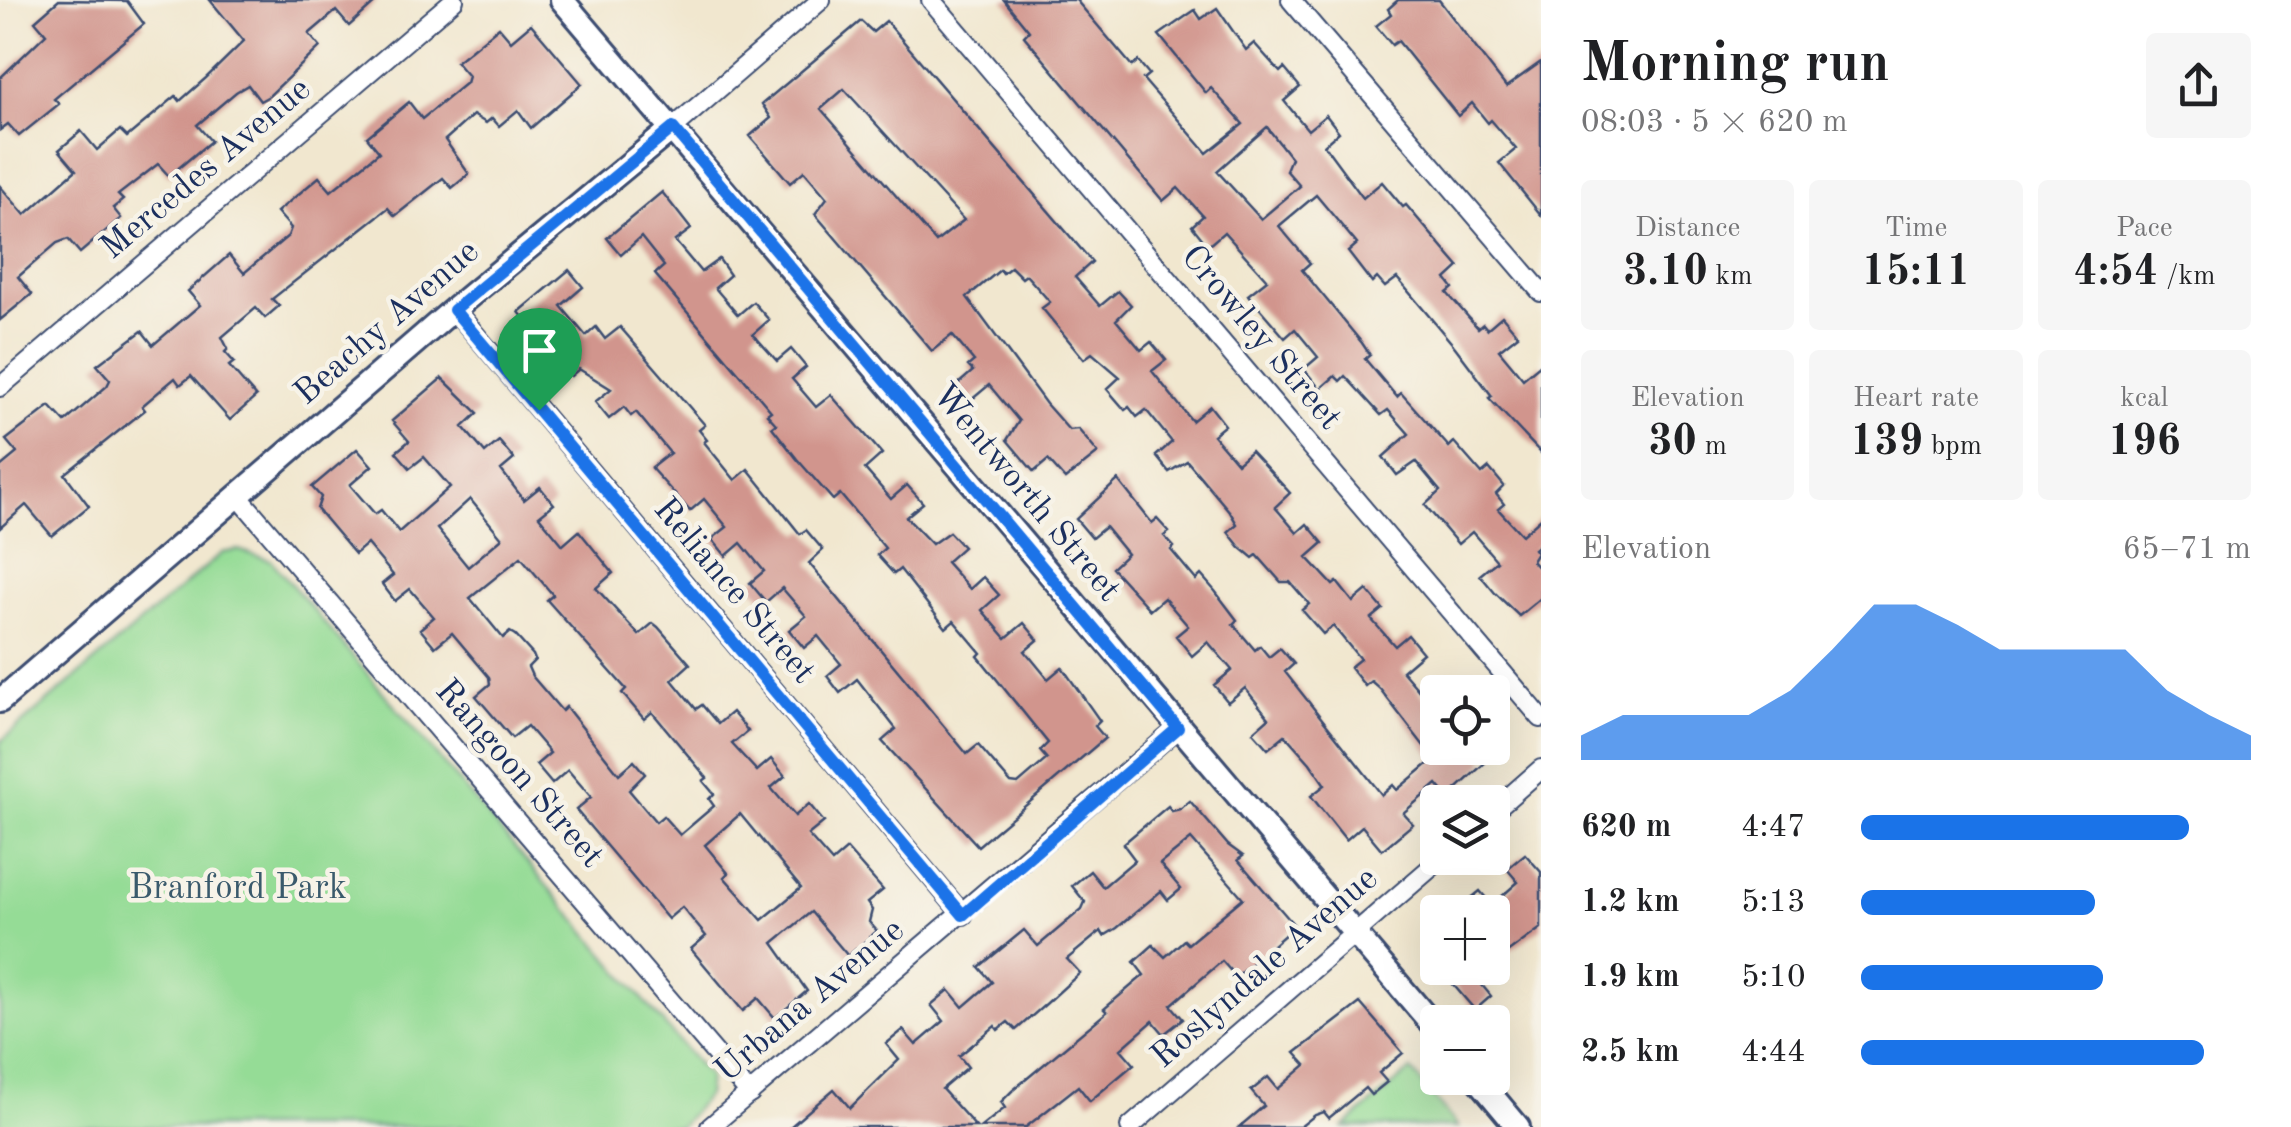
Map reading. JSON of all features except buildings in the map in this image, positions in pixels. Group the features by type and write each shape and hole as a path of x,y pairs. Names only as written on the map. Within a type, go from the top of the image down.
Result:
{"street":[{"name":"Mercedes Avenue","path":"0,387 454,0"},
{"name":"Wentworth Street","path":"562,0 1420,1009"},
{"name":"Beachy Avenue","path":"0,701 820,0"},
{"name":"Crowley Street","path":"930,0 1541,718"},
{"path":"1292,0 1541,292"},
{"name":"Reliance Street","path":"454,310 963,915"},
{"name":"Rangoon Street","path":"238,496 750,1094"},
{"name":"Urbana Avenue","path":"710,1127 1178,728"},
{"path":"1510,796 1541,769"},
{"name":"Roslyndale Avenue","path":"1130,1127 1423,875"},
{"path":"1491,1095 1518,1127"}],"green space":[{"name":"Branford Park","path":"238,550 271,560 709,1077 707,1095 680,1127 0,1127 0,742 222,553"},
{"path":"1411,1070 1420,1081 1420,1095 1432,1095 1458,1127 1344,1127"}],"route":[{"path":"673,128 1178,728 963,915 539,410 454,310 673,128"}]}
